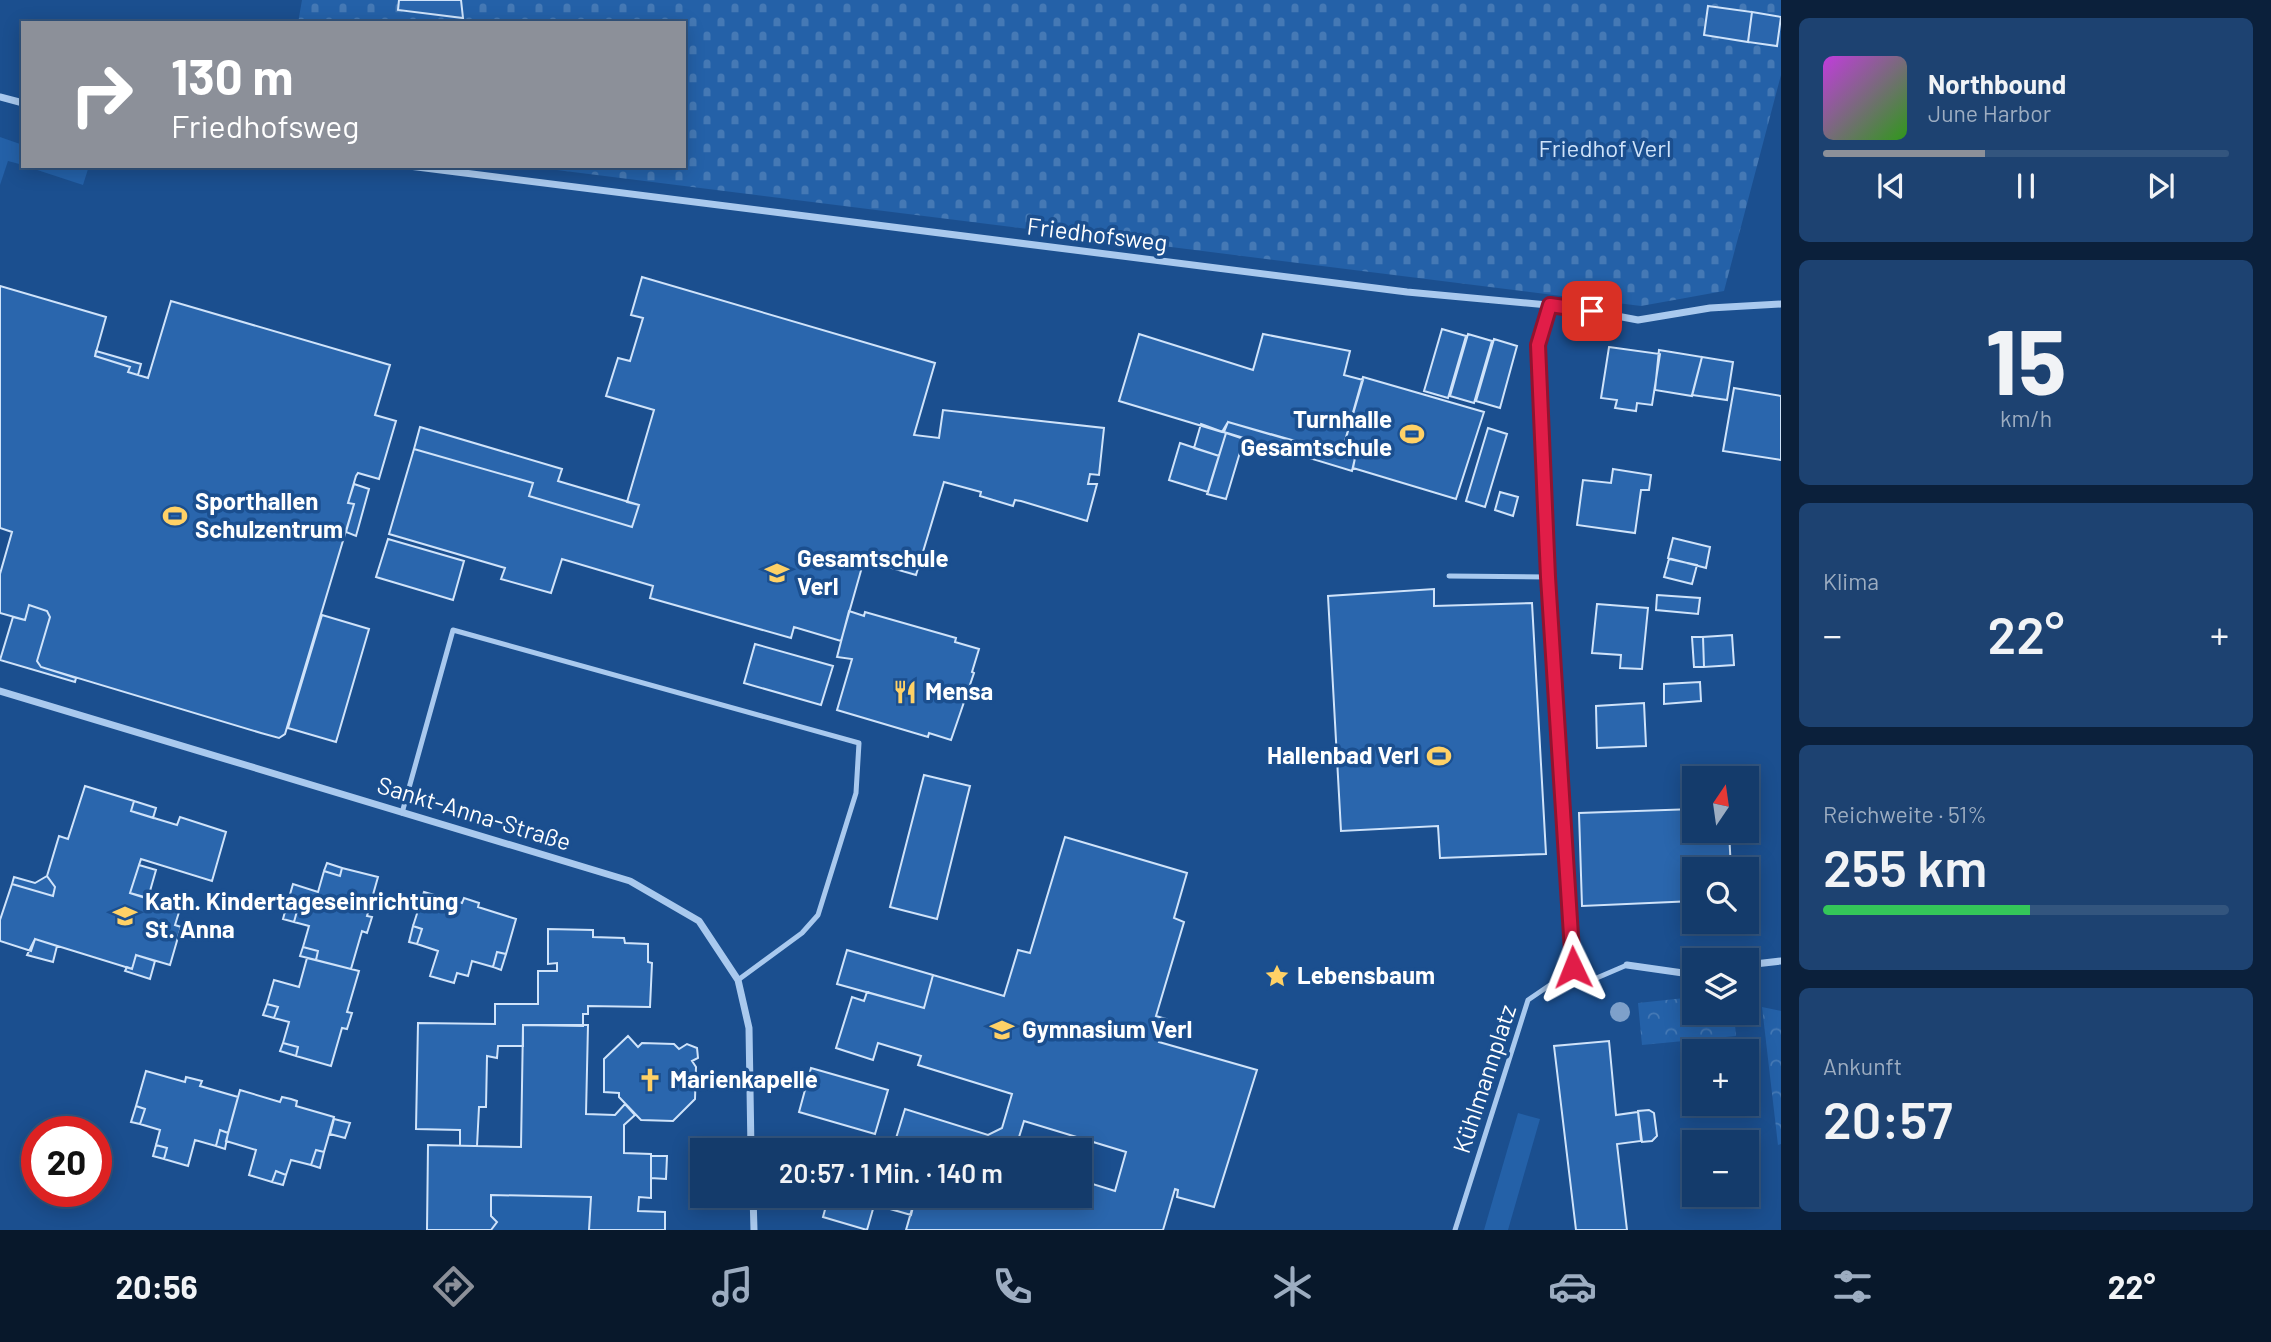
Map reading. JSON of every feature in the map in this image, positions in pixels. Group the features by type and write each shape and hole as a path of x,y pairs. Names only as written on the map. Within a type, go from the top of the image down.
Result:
{"street":[{"path":"0,97 21,102"},
{"name":"Friedhofsweg","path":"425,168 1241,271 1569,307 1638,320 1710,308 1781,304"},
{"name":"Sankt-Anna-Straße","path":"0,691 630,881 699,921 738,980 749,1028 751,1138"},
{"path":"1759,964 1781,961"},
{"path":"1627,965 1682,973"},
{"path":"753,1208 754,1230"}],"lane":[{"path":"1550,305 1538,345 1548,577 1573,982"},
{"path":"1449,576 1548,577"},
{"path":"402,813 453,631 859,743 856,793 818,915 802,933 738,980"},
{"name":"Kühlmannplatz","path":"1455,1230 1528,1000 1550,985 1592,979 1627,965"}],"green space":[{"name":"Friedhof Verl","path":"302,0 1781,0 1781,75 1724,291 1641,306 541,168 686,168 686,21 298,21"},
{"path":"0,137 21,144 21,164 8,161 0,185"},
{"path":"31,168 88,168 83,185"},
{"path":"1682,998 1682,1025 1735,1025 1736,1036 1682,1039 1682,1041 1642,1045 1638,1003"},
{"path":"1762,1007 1781,1011 1781,1144 1778,1145"},
{"path":"1518,1113 1540,1119 1508,1230 1484,1230"},
{"path":"491,1195 591,1197 589,1230 491,1230 496,1222 491,1216"}],"building":[{"path":"399,0 461,0 463,18 398,10"},
{"path":"1708,6 1752,12 1748,42 1704,35"},
{"path":"1752,12 1781,17 1777,46 1748,42"},
{"path":"642,277 935,363 914,435 939,438 943,410 1104,428 1099,475 1090,474 1088,484 1097,484 1087,521 1021,501 1015,500 1013,506 980,496 981,492 944,482 916,575 864,560 841,641 794,627 791,638 650,598 653,586 562,559 551,593 501,579 505,568 389,534 414,449 533,483 529,496 632,527 639,505 627,502 654,410 606,396 618,358 630,361 643,318 631,315"},
{"name":"Sporthallen Schulzentrum","path":"0,286 106,317 95,356 130,367 128,372 148,378 171,301 390,365 375,415 396,421 379,479 358,473 356,476 348,503 354,504 285,734 279,738 41,667 37,661 50,617 47,611 29,605 25,620 0,613 0,574 12,532 0,528"},
{"path":"1442,329 1466,336 1448,398 1424,391"},
{"path":"1139,334 1253,370 1263,334 1350,351 1344,375 1363,380 1341,455 1228,422 1222,432 1119,401"},
{"path":"1468,334 1492,341 1474,403 1450,396"},
{"path":"1494,339 1517,346 1500,408 1476,401"},
{"path":"1609,347 1660,354 1652,405 1637,403 1636,411 1615,408 1617,400 1601,398"},
{"path":"1659,350 1702,357 1692,396 1655,390"},
{"path":"96,351 141,364 138,375 128,372 130,367 95,356"},
{"path":"1702,357 1733,362 1727,400 1692,395"},
{"name":"Turnhalle Gesamtschule","path":"1363,377 1484,412 1456,499 1353,468 1355,458 1341,455"},
{"path":"1734,388 1781,396 1781,460 1723,451"},
{"path":"1228,422 1355,458 1352,471 1224,432"},
{"path":"1201,424 1226,433 1219,456 1194,448"},
{"path":"420,427 562,469 558,481 639,505 632,527 529,496 533,483 414,449"},
{"path":"1488,428 1507,434 1485,507 1466,501"},
{"path":"1226,433 1244,439 1226,499 1207,494"},
{"path":"1180,443 1219,456 1208,492 1169,480"},
{"path":"1613,469 1651,475 1649,490 1641,490 1635,533 1577,525 1583,480 1611,483"},
{"path":"354,484 369,489 356,536 346,532 354,504 348,503"},
{"path":"1500,492 1518,497 1513,516 1495,510"},
{"path":"1673,538 1710,547 1706,568 1668,558"},
{"path":"388,539 464,561 453,600 376,577"},
{"path":"1669,559 1697,565 1692,584 1664,577"},
{"name":"Hallenbad Verl","path":"1434,589 1434,606 1532,603 1546,854 1440,858 1438,826 1341,831 1328,596"},
{"path":"1657,595 1700,598 1698,614 1656,610"},
{"path":"1597,604 1648,608 1642,669 1620,668 1621,655 1592,653"},
{"path":"29,605 47,611 50,617 37,661 41,667 76,678 75,682 0,660 13,617 25,620"},
{"name":"Mensa","path":"849,611 864,616 865,612 956,638 955,642 979,649 972,672 974,673 951,740 929,733 928,737 837,710 852,659 837,657"},
{"path":"322,615 369,629 336,742 288,728"},
{"path":"1732,635 1734,665 1704,667 1703,637"},
{"path":"1692,637 1703,637 1704,667 1694,667"},
{"path":"755,644 833,666 821,705 744,683"},
{"path":"1700,682 1701,701 1664,704 1664,684"},
{"path":"1644,703 1646,746 1597,748 1596,706"},
{"path":"924,775 970,786 937,919 890,907"},
{"path":"85,786 134,801 131,811 177,825 180,817 226,832 212,881 141,859 130,893 180,909 175,925 181,927 170,965 136,955 132,969 35,939 31,951 0,941 0,920 12,884 53,896 55,887 47,876 59,836 68,839"},
{"path":"134,801 156,808 153,818 131,811"},
{"path":"1682,809 1682,844 1730,844 1730,857 1682,857 1682,902 1582,906 1579,813"},
{"name":"Gymnasium Verl","path":"1065,837 1187,873 1174,918 1184,922 1156,1016 1166,1019 1159,1042 1257,1070 1214,1207 1177,1197 1178,1190 1175,1189 1163,1230 906,1230 912,1208 1092,1208 1092,1184 1115,1191 1126,1152 1092,1142 1092,1138 1080,1138 1024,1121 1019,1138 896,1138 905,1109 988,1135 1002,1128 1012,1094 918,1065 921,1056 878,1043 873,1060 836,1048 852,997 864,1001 867,992 924,1008 933,975 1004,996 1018,950 1030,953"},
{"path":"327,863 342,868 340,876 324,871"},
{"path":"139,865 156,870 148,898 130,893"},
{"path":"342,868 378,877 367,916 372,917 367,933 362,931 351,969 316,960 318,951 303,947 309,926 294,922 297,911 286,908 293,884 318,892 324,871 340,876"},
{"path":"47,876 55,887 53,896 12,884 14,877 35,883"},
{"path":"424,892 462,903 464,898 479,903 478,907 516,919 506,954 497,952 493,967 472,961 468,976 457,973 454,983 430,976 438,951 417,944 422,929 413,926"},
{"path":"286,908 297,911 294,922 283,919"},
{"path":"413,926 422,929 417,944 409,942"},
{"path":"548,929 593,930 593,937 624,938 625,943 648,944 648,962 652,963 650,1007 588,1006 588,1014 583,1014 583,1026 523,1025 523,1046 498,1046 497,1058 487,1056 486,1107 479,1107 477,1146 460,1146 460,1130 416,1129 418,1023 495,1024 495,1004 538,1004 538,971 557,971 557,963 548,964"},
{"path":"35,939 57,946 53,962 27,955"},
{"path":"303,947 318,951 316,960 300,956"},
{"path":"847,950 933,975 924,1008 837,984"},
{"path":"497,952 506,954 501,970 493,967"},
{"path":"136,955 155,961 150,979 125,971 127,967 132,969"},
{"path":"307,958 359,971 347,1012 352,1013 347,1029 342,1028 331,1066 296,1056 298,1047 283,1043 289,1022 274,1018 278,1007 267,1004 274,980 299,987"},
{"path":"267,1004 278,1007 274,1018 263,1015"},
{"path":"523,1025 588,1025 586,1114 615,1115 625,1104 635,1115 624,1125 624,1153 651,1154 651,1198 639,1197 638,1211 665,1212 665,1230 589,1230 591,1197 491,1195 491,1216 497,1222 491,1230 427,1230 428,1145 521,1147"},
{"name":"Marienkapelle","path":"628,1036 638,1047 642,1043 674,1044 679,1049 687,1044 697,1048 698,1058 692,1061 696,1067 695,1099 673,1121 641,1120 619,1097 619,1093 604,1092 604,1059"},
{"path":"1609,1041 1616,1115 1638,1112 1641,1141 1617,1144 1627,1230 1576,1230 1554,1046"},
{"path":"283,1043 298,1047 296,1056 280,1051"},
{"path":"811,1068 888,1090 875,1134 799,1112"},
{"path":"146,1071 185,1082 186,1077 202,1081 200,1086 238,1097 228,1133 220,1130 216,1146 195,1140 188,1166 164,1159 167,1148 156,1145 160,1130 140,1124 145,1109 136,1106"},
{"path":"240,1090 280,1102 282,1097 291,1099 297,1101 296,1106 334,1117 324,1152 316,1150 311,1165 291,1160 286,1175 276,1171 272,1182 249,1175 256,1150 226,1141"},
{"path":"136,1106 145,1109 140,1124 131,1122"},
{"path":"1649,1110 1654,1113 1657,1136 1652,1141 1642,1142 1638,1111"},
{"path":"334,1119 350,1123 345,1138 330,1134"},
{"path":"220,1130 228,1133 225,1149 216,1146"},
{"path":"156,1145 167,1148 164,1159 153,1156"},
{"path":"316,1150 324,1152 320,1168 311,1165"},
{"path":"651,1156 667,1156 666,1179 651,1178"},
{"path":"276,1171 286,1175 283,1185 272,1182"},
{"path":"825,1208 873,1208 867,1230 823,1217"},
{"path":"886,1208 913,1208 911,1215"}],"place":[{"name":"Turnhalle Gesamtschule","path":"1412,434"},
{"name":"Sporthallen Schulzentrum","path":"175,516"},
{"name":"Gesamtschule Verl","path":"777,573"},
{"name":"Mensa","path":"905,692"},
{"name":"Hallenbad Verl","path":"1439,756"},
{"name":"Kath. Kindertageseinrichtung St. Anna","path":"125,916"},
{"name":"Lebensbaum","path":"1277,976"},
{"name":"Gymnasium Verl","path":"1002,1030"},
{"name":"Marienkapelle","path":"650,1080"}],"route":[{"path":"1573,967 1548,577 1538,345 1548,320 1550,305 1592,311"}]}
